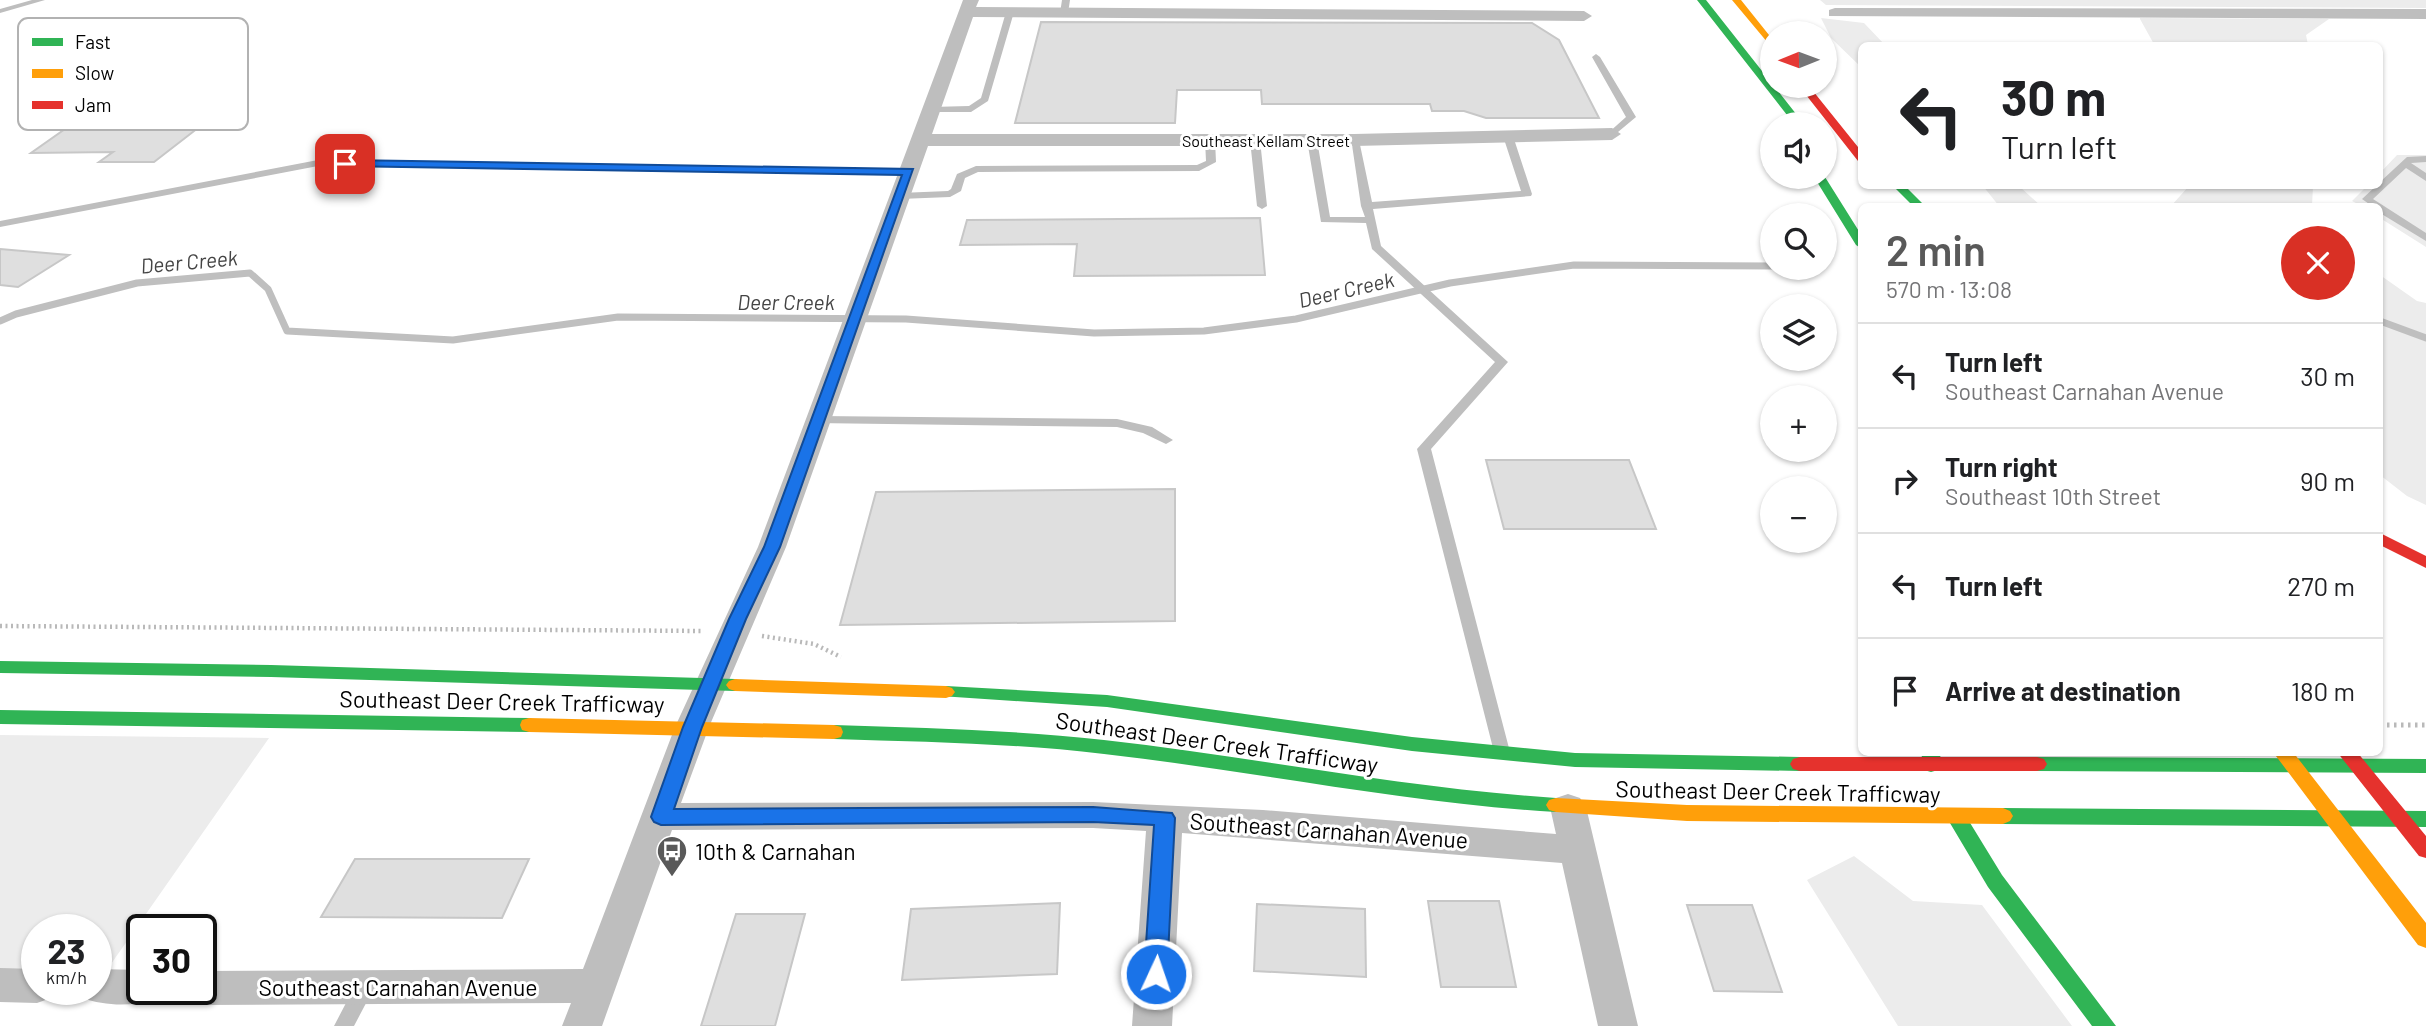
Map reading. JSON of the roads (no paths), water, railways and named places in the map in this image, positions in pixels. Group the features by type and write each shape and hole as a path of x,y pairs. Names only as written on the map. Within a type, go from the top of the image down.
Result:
{"main road":[{"path":"1701,0 1760,74"},
{"path":"1736,0 1760,30"},
{"path":"1779,98 1790,112"},
{"path":"1814,98 1858,154"},
{"path":"1840,131 1858,148"},
{"path":"1827,189 1858,239"},
{"path":"1887,189 1898,203"},
{"path":"1902,189 1916,203"},
{"path":"2383,540 2426,563"},
{"name":"Southeast Deer Creek Trafficway","path":"0,667 271,671 1020,694 1107,701 1503,754 1653,763 2426,766"},
{"name":"Southeast Deer Creek Trafficway","path":"0,717 692,727 1014,738 1105,747 1425,793 1569,807 1687,813 1957,818 2426,819"},
{"path":"2285,756 2426,939"},
{"path":"2349,756 2426,850"},
{"path":"1947,797 1995,881 2105,1026"}],"street":[{"path":"582,1026 692,727 772,547 969,6 1010,12 1065,6 1584,16"},
{"path":"1835,13 2426,13"},
{"name":"Southeast Kellam Street","path":"920,140 1353,140 1612,134"},
{"path":"1569,807 1618,1026"},
{"name":"Southeast Carnahan Avenue","path":"661,817 1093,815 1165,818 1577,850"},
{"path":"1153,1026 1165,818"},
{"path":"0,985 21,986"},
{"name":"Southeast Carnahan Avenue","path":"217,988 596,986"}],"lane":[{"path":"0,11 41,0"},
{"path":"931,110 971,109 985,99 1010,12"},
{"path":"1597,57 1631,117 1612,134"},
{"path":"1366,206 1527,194 1508,136"},
{"path":"900,196 950,194 956,191 960,176 976,169 1199,168 1211,162 1210,139"},
{"path":"1255,139 1262,206"},
{"path":"1312,140 1325,220 1368,220"},
{"path":"1353,140 1368,220 1376,247 1471,337 1502,362 1424,449 1503,754"},
{"path":"2383,185 2410,159 2426,159"},
{"path":"0,224 318,163 909,172"},
{"path":"2406,164 2426,178"},
{"path":"2373,203 2367,199 2378,189"},
{"path":"2383,210 2426,238"},
{"path":"819,420 1117,423 1147,430 1167,440"},
{"path":"344,1026 365,988"}],"waterway":[{"name":"Deer Creek","path":"0,321 16,314 137,283 250,273 268,289 287,331 453,340 618,317 906,319 1094,333 1204,331 1296,319 1450,283 1574,265 1760,266"},
{"name":"Deer Creek","path":"2383,322 2426,338"}],"place":[{"name":"10th & Carnahan","path":"672,878"}]}
